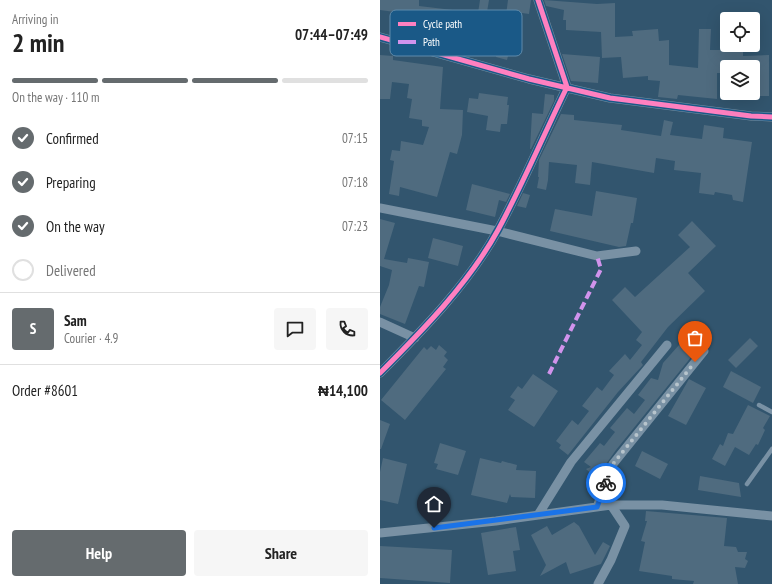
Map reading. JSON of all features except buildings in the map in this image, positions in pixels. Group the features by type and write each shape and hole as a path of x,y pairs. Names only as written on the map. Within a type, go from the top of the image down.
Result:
{"street":[{"path":"380,373 415,338 460,287 498,231 567,87 538,0"},
{"path":"380,37 390,40"},
{"path":"447,56 529,79 610,98 751,116 772,116"},
{"path":"380,208 498,231 597,256 636,251"},
{"path":"380,322 415,338"},
{"path":"538,515 571,462 667,345"},
{"path":"597,507 613,464 704,351"},
{"path":"380,533 496,521 611,505 662,504 772,516"},
{"path":"598,584 611,560 625,526 611,505"}],"lane":[{"path":"759,405 772,412"},
{"path":"747,484 772,449"}],"marked path":[{"path":"549,374 601,269 597,256"}],"cycle path":[{"path":"380,373 429,323 459,287 486,250 516,195 567,87 538,0"},
{"path":"380,37 390,40"},
{"path":"447,56 529,79 610,98 751,116 772,117"}],"way so far":[{"path":"606,483 613,464 695,362"}],"route":[{"path":"434,528 597,507 606,483"}]}
